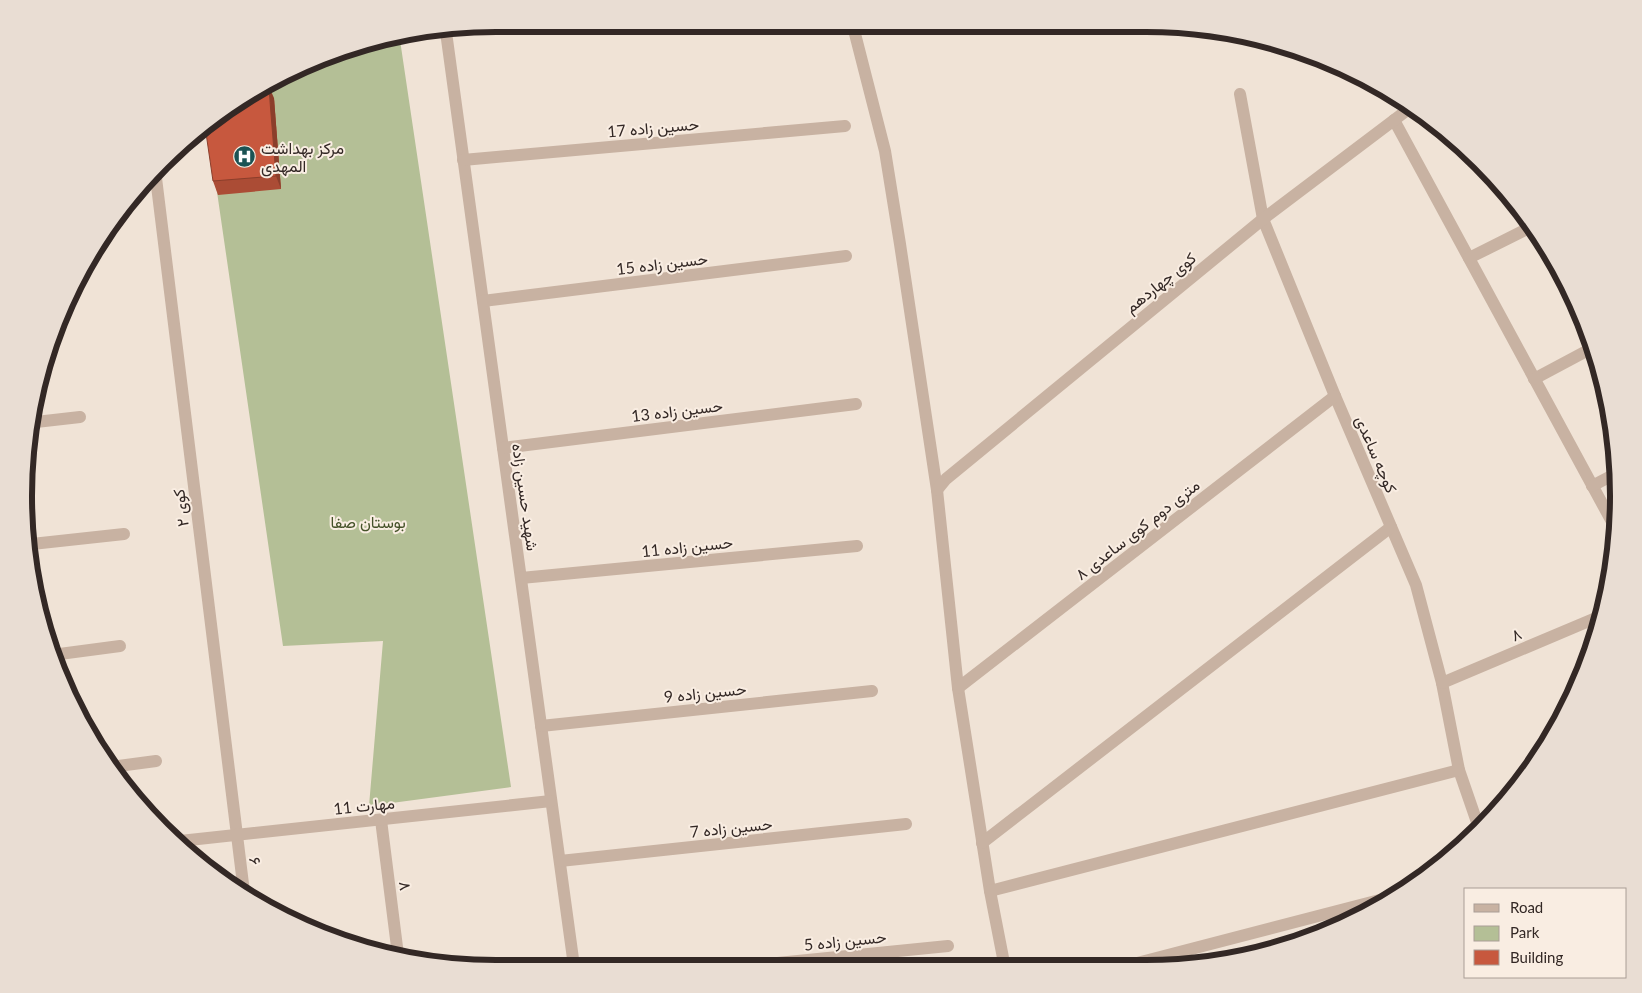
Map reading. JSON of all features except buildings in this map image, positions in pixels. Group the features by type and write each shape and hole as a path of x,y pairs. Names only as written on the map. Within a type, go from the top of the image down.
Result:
{"street":[{"path":"855,32 885,151 937,490 958,688 990,892 1003,960"},
{"name":"شهید حسین زاده","path":"446,35 573,960"},
{"name":"کوچه ساعدی","path":"1240,94 1263,219 1335,396 1416,585 1442,683 1459,770 1477,821"},
{"name":"کوی چهاردهم","path":"937,490 954,473 1263,219 1405,112"},
{"path":"1394,120 1609,517"},
{"name":"حسین زاده 17","path":"464,160 845,126"},
{"name":"کوی ۲","path":"156,181 236,835"},
{"path":"1469,258 1524,229"},
{"name":"حسین زاده 15","path":"483,301 846,256"},
{"path":"1534,380 1586,351"},
{"name":"۸ متری دوم کوی ساعدی","path":"958,688 1335,396"},
{"name":"حسین زاده 13","path":"503,448 856,404"},
{"path":"38,422 80,417"},
{"path":"1592,486 1609,477"},
{"path":"982,842 1391,527"},
{"path":"35,544 124,534"},
{"name":"حسین زاده 11","path":"521,578 857,546"},
{"name":"۸","path":"1442,683 1593,620"},
{"path":"60,654 120,646"},
{"name":"حسین زاده 9","path":"541,726 872,691"},
{"path":"119,766 156,761"},
{"path":"990,892 1459,770"},
{"name":"مهارت 11","path":"186,840 551,801"},
{"name":"۸","path":"381,820 397,950"},
{"name":"حسین زاده 7","path":"560,861 906,824"},
{"name":"۶","path":"236,835 243,885"},
{"path":"1149,960 1369,903"},
{"name":"حسین زاده 5","path":"807,960 948,946"}],"green space":[{"name":"بوستان صفا","path":"400,42 511,787 369,806 383,641 283,646 208,133 264,95 291,80 347,57"}],"place":[{"name":"مرکز بهداشت المهدی","path":"245,156"}]}
